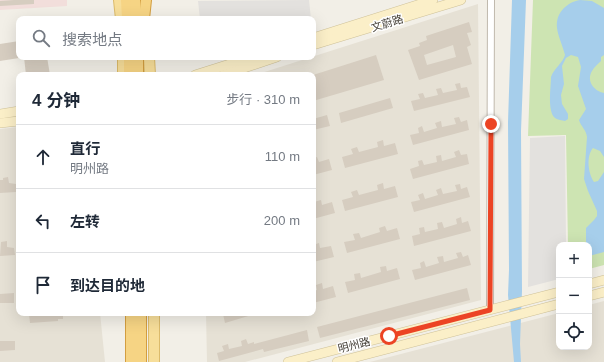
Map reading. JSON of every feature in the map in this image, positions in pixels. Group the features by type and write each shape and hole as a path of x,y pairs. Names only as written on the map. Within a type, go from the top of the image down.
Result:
{"highway":[{"path":"126,0 127,16"},
{"path":"135,0 136,16"},
{"path":"144,16 147,0"},
{"path":"129,60 129,72"},
{"path":"131,316 132,362"},
{"path":"141,316 141,362"}],"main road":[{"path":"119,0 121,16"},
{"path":"147,0 148,16"},
{"name":"文蔚路","path":"316,37 433,0"},
{"name":"文蔚路","path":"316,44 461,0"},
{"path":"123,60 123,72"},
{"path":"149,60 150,72"},
{"path":"204,72 242,60"},
{"path":"232,72 268,60"},
{"path":"0,114 16,111"},
{"path":"0,123 16,121"},
{"path":"592,283 604,280"},
{"path":"592,295 604,292"},
{"name":"明州路","path":"288,362 556,293"},
{"name":"明州路","path":"337,362 556,305"},
{"path":"154,316 154,362"}],"street":[{"path":"490,310 491,0"}],"shaded area":[{"path":"0,0 67,0 67,6 0,10"},
{"path":"309,0 311,16 200,16 198,1"},
{"path":"478,4 481,300 245,362 207,362 206,316 316,316 316,72 264,72 302,60 316,60 316,56"},
{"path":"16,127 16,316 100,316 105,362 0,362 0,129"},
{"path":"565,136 566,242 556,242 556,280 528,287 530,138"},
{"path":"604,301 604,362 370,362 556,314 556,350 592,350 592,304"}],"green space":[{"path":"533,0 604,0 604,265 592,268 592,242 568,242 566,135 528,136"}],"water":[{"path":"512,0 526,0 521,131 521,362 514,362 508,295 508,122"},
{"path":"580,0 592,1 604,8 604,55 601,57 601,61 593,70 590,78 594,88 604,93 604,157 600,151 593,148 589,155 589,165 590,174 594,182 598,181 604,172 604,252 592,255 592,242 586,242 586,228 597,216 597,211 584,179 587,137 586,132 579,120 586,109 578,86 581,67 578,57 571,55 566,58 562,66 564,84 561,95 562,104 568,114 568,119 565,121 555,118 550,105 551,77 565,55 558,31 557,20 563,9 573,2"}],"building":[{"path":"34,0 34,4 0,6 0,1"},
{"path":"469,22 472,32 467,33 471,45 467,47 472,64 419,80 408,50 420,46 419,43 427,40 426,36","holes":["453,45 456,57 427,65 424,55"]},
{"path":"16,41 16,58 0,61 0,44"},
{"path":"376,55 384,80 316,100 316,74"},
{"path":"24,60 48,60 50,72 26,72"},
{"path":"460,83 461,88 467,87 470,97 414,111 411,101 420,99 418,94 423,93 425,98 438,95 436,89 441,88 443,93 457,90 455,84"},
{"path":"390,98 393,108 341,123 339,113"},
{"path":"327,115 330,126 316,129 316,118"},
{"path":"459,117 461,122 467,120 469,130 413,145 410,135 419,133 418,128 422,126 424,132 437,128 435,123 441,121 442,127 456,124 454,118"},
{"path":"383,140 384,146 395,143 398,154 345,168 342,157 353,154 351,149 357,147 359,152 378,147 377,142"},
{"path":"459,150 461,155 467,154 469,164 413,179 410,169 419,166 418,161 422,160 424,165 437,162 436,156 441,155 442,161 456,157 454,152"},
{"path":"316,157 319,162 329,159 332,170 316,174"},
{"path":"8,177 9,183 16,184 16,192 0,193 0,180"},
{"path":"383,183 384,189 395,186 398,197 345,211 342,200 353,197 351,192 357,190 359,195 378,190 377,185"},
{"path":"460,184 461,189 467,187 470,197 414,212 411,202 420,200 418,195 423,193 425,199 438,195 436,190 441,188 443,194 457,191 455,185"},
{"path":"321,200 322,205 332,202 335,213 316,218 316,201"},
{"path":"461,217 462,223 468,221 471,231 414,246 412,236 420,234 419,228 424,227 425,232 438,229 437,223 442,222 444,228 457,224 456,219"},
{"path":"385,226 387,231 397,228 400,239 347,253 344,242 355,240 353,234 359,233 361,238 380,232 379,228"},
{"path":"7,241 7,247 14,248 15,255 0,256 1,242"},
{"path":"319,243 320,248 331,246 334,257 316,261 316,244"},
{"path":"461,252 463,257 468,255 471,265 415,280 412,270 421,268 420,263 424,261 426,267 439,263 437,257 443,256 444,262 458,258 456,253"},
{"path":"386,266 387,271 397,268 400,279 348,293 345,282 355,280 354,274 360,273 361,278 381,272 380,267"},
{"path":"322,283 323,289 333,286 336,297 316,302 316,285"},
{"path":"467,288 470,300 320,338 317,327"},
{"path":"14,293 14,303 0,303 0,294"},
{"path":"29,316 63,316 63,319 58,319 58,321 30,323"},
{"path":"223,316 248,316 225,323"},
{"path":"307,330 309,341 264,352 263,349 219,361 217,353 224,351 222,346 228,344 229,349 242,346 241,341 246,339 248,344 254,342 254,344"},
{"path":"0,341 15,341 15,350 0,351"}],"route":[{"path":"389,336 490,310 491,124"}]}
